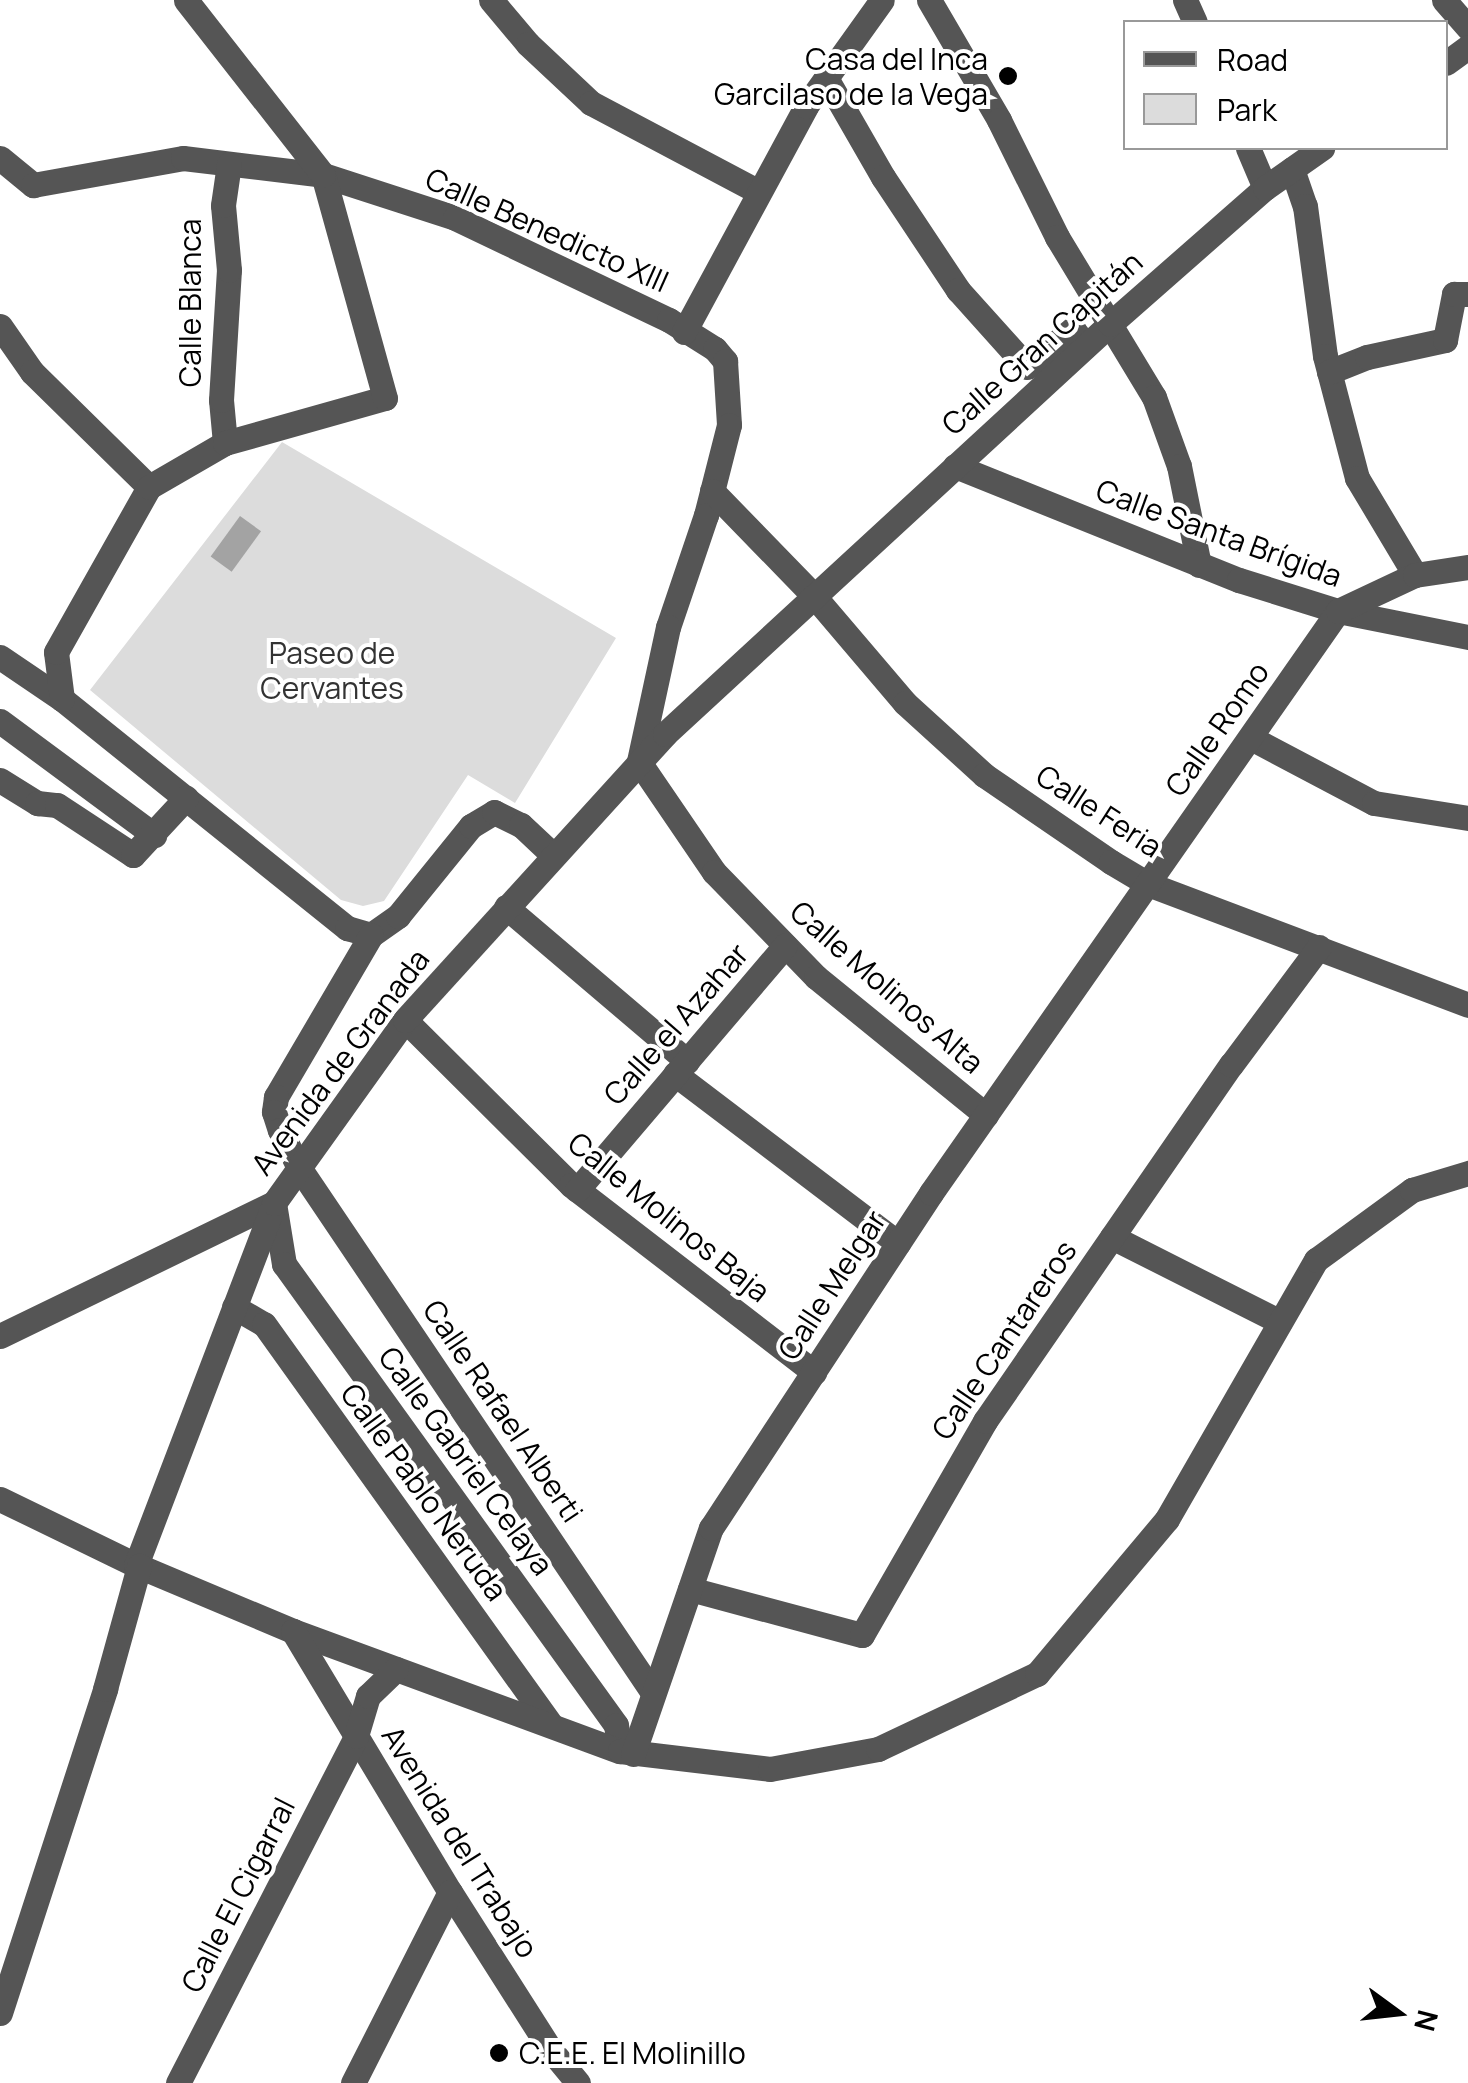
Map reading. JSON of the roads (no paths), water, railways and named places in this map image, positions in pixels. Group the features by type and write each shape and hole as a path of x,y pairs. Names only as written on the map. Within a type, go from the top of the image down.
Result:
{"street":[{"path":"62,699 56,652 148,487 224,443 384,398 323,174 186,0"},
{"path":"491,0 528,44 591,104 758,192"},
{"path":"684,332 758,192 826,78 882,0"},
{"path":"929,0 998,120 1056,237 1154,397 1179,466 1198,565"},
{"path":"1444,0 1468,28"},
{"path":"826,78 882,178 958,290 1027,367 1073,329 1086,346"},
{"path":"1249,150 1265,188"},
{"name":"Calle Gran Capitán","path":"638,762 1110,324 1265,188 1319,150"},
{"name":"Calle Benedicto XIII","path":"0,158 34,185 183,158 323,174 456,218 669,320 715,349 725,361 729,425 712,491"},
{"name":"Calle Blanca","path":"224,443 221,400 229,270 223,204 229,164"},
{"path":"1292,169 1304,206 1329,372 1358,478 1414,575"},
{"path":"1329,372 1367,357 1445,340 1454,294 1468,294"},
{"path":"0,326 32,372 148,487"},
{"name":"Calle Santa Brígida","path":"955,466 1198,565 1338,611 1468,637"},
{"path":"638,762 668,627 712,491"},
{"name":"Calle Feria","path":"712,491 814,596 904,703 984,775 1148,884 1468,1005"},
{"path":"1338,611 1414,575 1468,566"},
{"name":"Calle Romo","path":"1148,884 1338,611"},
{"path":"0,658 62,699 347,928 371,935 398,916 471,826 494,812 522,826 553,854"},
{"path":"0,721 154,835"},
{"path":"1251,738 1374,803 1468,818"},
{"name":"Avenida de Granada","path":"0,2013 11,1946 138,1566 274,1203 406,1020 638,762"},
{"name":"Calle Molinos Alta","path":"638,762 714,872 816,977 986,1115"},
{"path":"0,780 36,803 57,805 132,855 186,798"},
{"name":"Calle Melgar","path":"626,1752 654,1693 711,1528 898,1244 1148,884"},
{"path":"506,908 681,1068 898,1244"},
{"name":"Calle Rafael Alberti","path":"371,935 276,1097 274,1112 298,1166 654,1693"},
{"name":"Calle el Azahar","path":"576,1190 786,946"},
{"name":"Calle Cantareros","path":"690,1589 862,1635 985,1421 1231,1065 1319,947"},
{"name":"Calle Molinos Baja","path":"406,1020 576,1190 814,1372"},
{"path":"0,1499 138,1566 293,1631 626,1752 770,1769 878,1750 1037,1674 1166,1519 1316,1260 1412,1190 1468,1173"},
{"path":"0,1336 274,1203"},
{"name":"Calle Gabriel Celaya","path":"274,1203 284,1264 616,1726 626,1752"},
{"path":"1112,1237 1280,1322"},
{"name":"Calle Pablo Neruda","path":"234,1307 264,1324 551,1725"},
{"name":"Avenida del Trabajo","path":"293,1631 450,1892 550,2049 578,2083"},
{"name":"Calle El Cigarral","path":"178,2083 356,1736 368,1696 396,1669"},
{"path":"352,2083 450,1892"}],"place":[{"name":"Casa del Inca Garcilaso de la Vega","path":"1008,76"},
{"name":"C.E.E. El Molinillo","path":"499,2053"}],"park label":[{"name":"Paseo de Cervantes","path":"332,670"}]}
